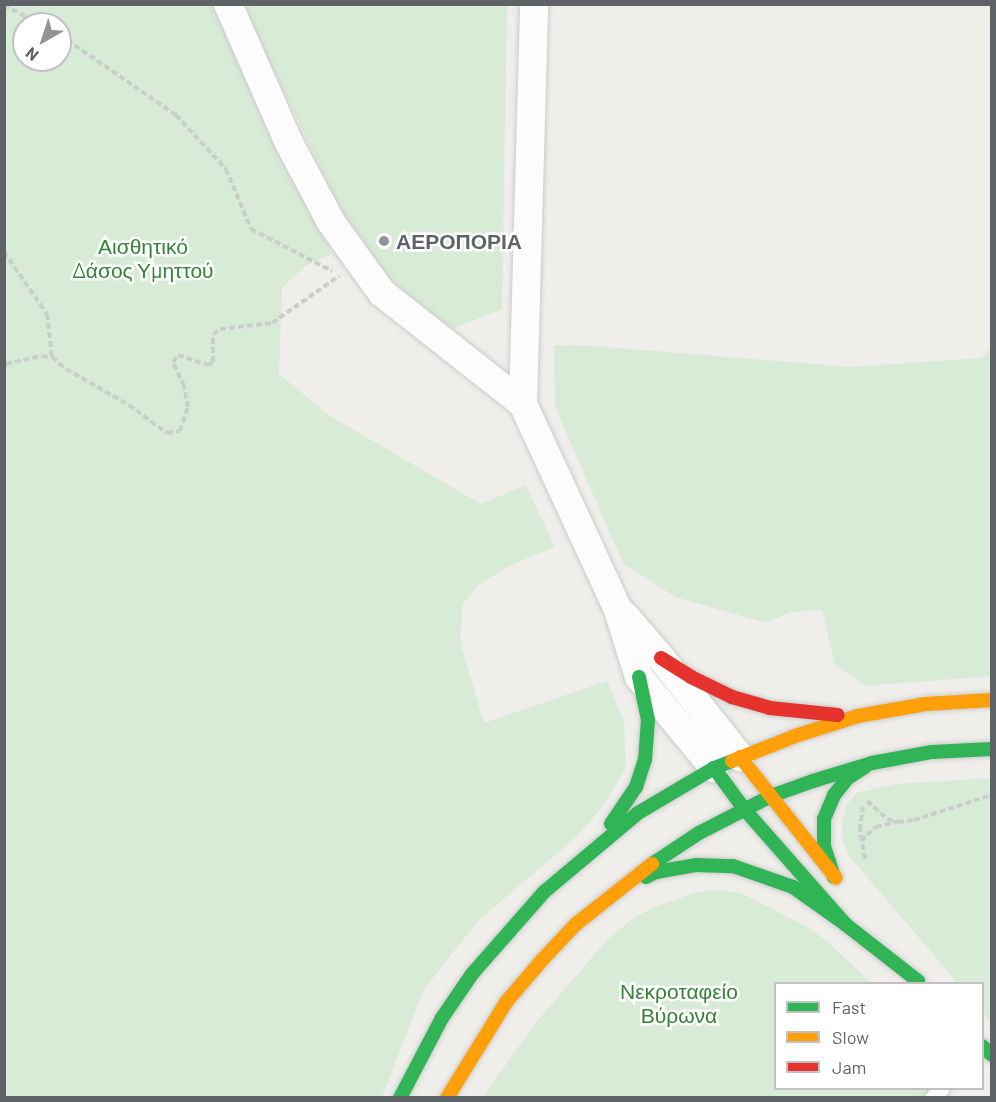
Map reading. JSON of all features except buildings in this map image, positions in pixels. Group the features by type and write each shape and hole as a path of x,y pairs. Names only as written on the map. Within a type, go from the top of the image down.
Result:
{"main road":[{"path":"661,658 691,677 732,697 770,708 858,716"},
{"path":"582,859 620,813 636,787 645,760 648,720 639,676"},
{"path":"400,1098 442,1018 472,974 544,892 638,813 714,768 795,736 858,716 926,704 992,700"},
{"path":"447,1098 480,1041 507,1001 576,924 612,893 699,833 771,796 872,763 932,752 992,749"},
{"path":"740,757 846,893"},
{"path":"834,876 825,846 824,819 834,795 848,778 872,763"},
{"path":"714,768 745,810 845,924"},
{"path":"612,893 657,872 695,864 733,866 762,874 793,887 919,982"},
{"path":"873,927 919,982"}],"street":[{"path":"228,4 289,143 331,222 382,293 523,404"},
{"path":"534,4 523,404 617,607 639,676 714,768"},
{"path":"617,607 740,757"}],"path":[{"path":"72,43 176,115 226,169 251,229 339,275 382,293"},
{"path":"4,252 47,314 52,357"},
{"path":"4,368 6,364 42,356 52,357 66,369 129,405 168,433 180,431 188,407 184,386 173,362 178,355 208,365 213,362 213,334 220,329 272,323 339,275"},
{"path":"862,841 876,827 914,820 992,795"},
{"path":"866,860 860,821 864,798 887,819 898,822"}],"green space":[{"name":"Αισθητικό Δάσος Υμηττού","path":"5,5 507,5 502,309 452,329 392,283 348,226 276,75 279,144 332,254 305,266 282,288 279,374 330,416 481,504 526,485 555,547 511,565 478,585 463,604 460,642 484,723 607,681 624,722 626,768 603,806 575,838 478,921 424,989 382,1097 5,1098"},
{"path":"554,345 595,346 849,367 982,358 991,347 991,676 866,686 835,665 822,610 790,612 767,623 675,597 623,563 555,407"},
{"path":"991,778 991,1023 984,1013 984,982 957,982 848,855 841,833 846,805 857,793 896,784"},
{"name":"Νεκροταφείο Βύρωνα","path":"723,890 741,893 807,927 827,941 870,982 774,982 774,1090 938,1090 945,1097 482,1098 537,1021 607,940 631,920 654,907 697,892"}],"traffic: fast":[{"path":"611,824 636,787 645,760 648,720 639,677"},
{"path":"652,864 699,833 771,796 813,781 872,763 932,752 992,749"},
{"path":"400,1098 442,1018 472,974 544,892 638,813 714,768 732,761"},
{"path":"834,877 824,846 824,819 834,795 848,778 865,767"},
{"path":"714,768 745,810 845,924 918,981"},
{"path":"646,877 656,872 695,865 733,866 793,887 845,924"},
{"path":"984,1048 992,1055"}],"traffic: slow":[{"path":"732,761 795,736 858,716 926,704 992,700"},
{"path":"740,757 836,878"},
{"path":"447,1098 507,1001 543,959 576,924 652,864"}],"traffic: jam":[{"path":"661,658 691,677 732,697 770,708 838,715"}],"place":[{"name":"ΑΕΡΟΠΟΡΙΑ","path":"384,241"}]}
